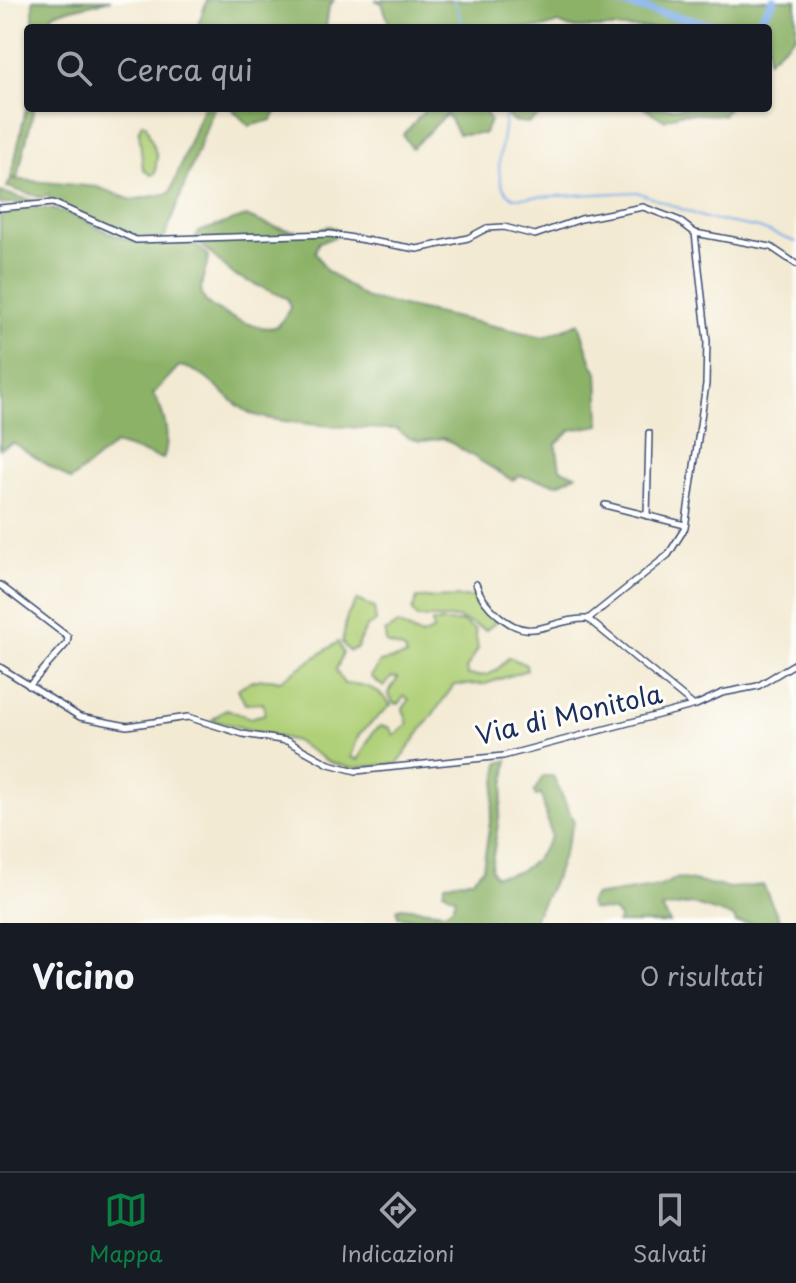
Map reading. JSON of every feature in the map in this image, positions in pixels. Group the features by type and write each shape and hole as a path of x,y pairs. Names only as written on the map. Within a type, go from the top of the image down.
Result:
{"street":[{"path":"0,208 53,203 128,238 154,242 211,236 330,234 417,249 468,238 487,228 504,227 535,235 581,219 643,207 678,220 695,233 771,247 796,264"},
{"path":"476,584 486,604 519,629 531,630 588,619 668,555 685,525 706,387 707,344 695,233"},
{"path":"647,516 649,433"},
{"path":"605,505 685,525"},
{"path":"0,585 68,639 29,686"},
{"path":"588,619 694,706"},
{"name":"Via di Monitola","path":"0,667 62,709 83,718 127,726 188,717 243,734 289,742 333,765 356,771 503,756 694,706 724,692 758,686 796,663"}],"green space":[{"path":"33,0 111,0 54,13 50,24 33,24"},
{"path":"207,0 334,0 329,6 327,24 198,24"},
{"path":"375,0 796,0 796,35 772,56 772,24 390,24 382,3"},
{"path":"25,112 33,112 17,179 11,178"},
{"path":"201,112 212,112 164,239 136,239 51,202 48,194 42,198 7,187 11,179 97,187 132,200 170,193"},
{"path":"235,112 276,112 272,120 249,126"},
{"path":"423,112 486,112 490,121 484,134 458,134 447,114 412,148 403,135"},
{"path":"504,112 538,112 539,116 528,123 512,121"},
{"path":"651,112 725,112 723,115 682,113 664,120"},
{"path":"142,123 146,125 157,156 155,173 151,175 143,169 139,131"},
{"path":"0,192 35,201 0,204"},
{"path":"32,208 60,211 133,241 193,245 209,258 201,286 205,301 222,313 267,328 277,326 283,319 290,308 288,299 234,275 195,239 198,232 246,216 298,231 330,226 337,229 334,238 319,242 315,252 326,270 366,298 544,337 579,323 592,364 598,372 600,425 571,430 556,444 560,469 576,475 558,484 520,476 512,480 443,438 418,441 397,429 299,423 250,413 199,373 179,366 153,394 166,426 163,459 115,444 71,480 13,443 0,449 0,211"},
{"path":"476,597 495,623 486,630 458,618 417,618 412,611 417,598"},
{"path":"357,600 374,608 376,622 366,627 357,648 349,651 342,643 347,616"},
{"path":"432,622 462,622 475,630 478,649 466,669 468,675 492,673 509,657 526,665 527,670 485,684 454,685 397,764 350,768 329,762 295,741 212,720 226,709 250,718 265,714 263,703 245,704 238,689 258,680 280,681 338,642 343,653 336,670 344,684 371,688 391,705 359,734 351,757 358,760 373,732 381,726 389,727 394,735 408,724 403,709 409,700 404,696 399,704 393,703 388,693 398,678 392,677 384,687 371,677 380,662 407,656 405,650 386,643 385,632 398,624 421,636 433,631"},
{"path":"508,760 491,869 495,876 514,873 529,865 551,836 541,793 536,796 534,792 543,776 553,776 574,822 556,876 532,923 460,923 398,917 397,909 401,907 445,912 453,906 456,898 443,891 445,884 473,879 483,868 499,763"},
{"path":"677,878 730,888 763,885 781,923 736,923 734,917 692,904 662,908 670,923 617,923 620,918 613,911 591,909 589,903 594,896 661,886"}],"waterway":[{"path":"454,0 463,24"},
{"path":"608,0 707,24"},
{"path":"757,24 774,0"},
{"path":"505,112 499,169 505,191 514,198 637,192 705,218 759,228 796,242"}]}
